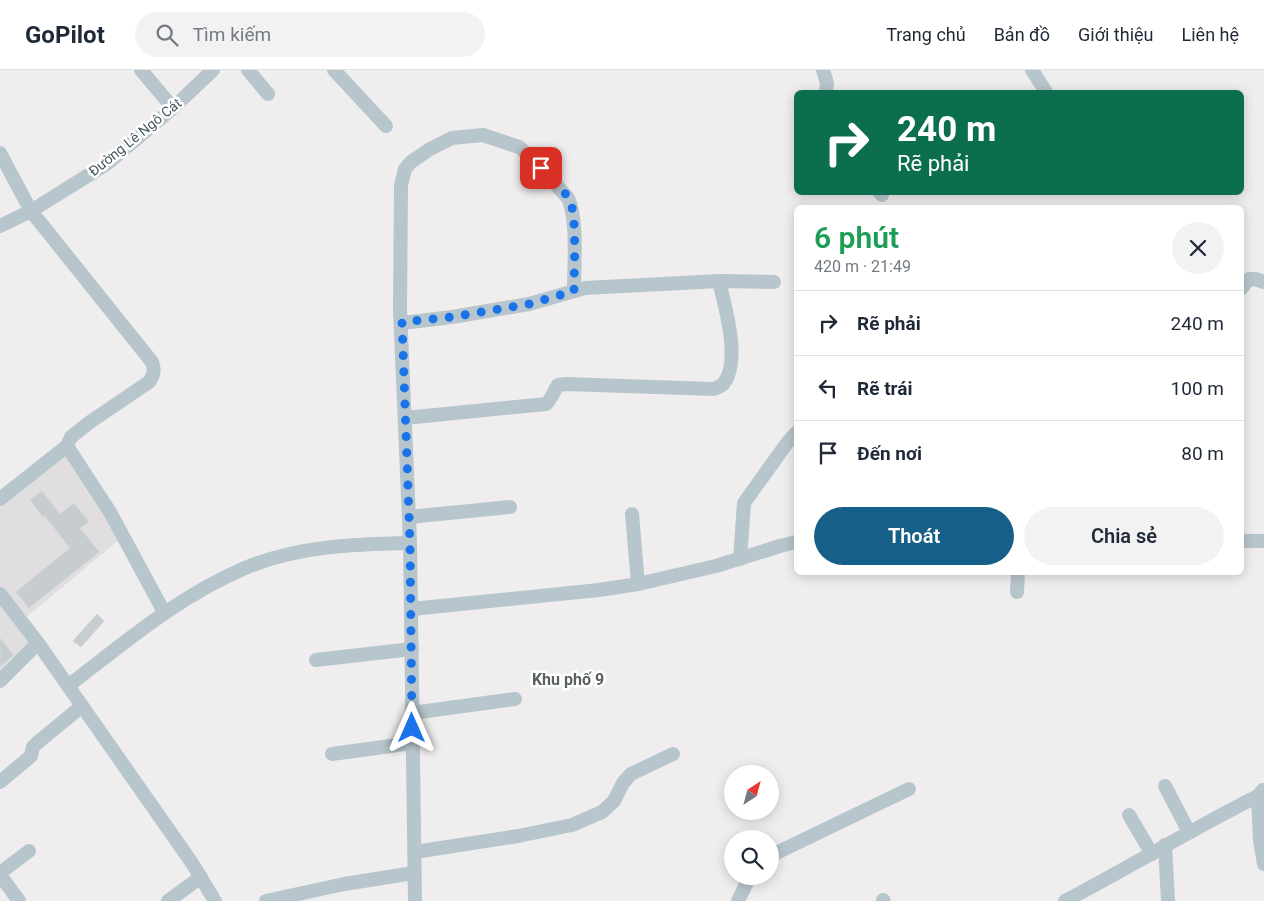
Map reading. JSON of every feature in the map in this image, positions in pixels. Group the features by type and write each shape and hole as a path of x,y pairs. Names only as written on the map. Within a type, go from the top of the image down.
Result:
{"street":[{"path":"141,70 172,108"},
{"name":"Đường Lê Ngô Cát","path":"0,226 30,212 108,163 213,70"},
{"path":"248,70 268,94"},
{"path":"334,70 386,126"},
{"path":"823,70 826,90"},
{"path":"1032,70 1045,90"},
{"path":"415,901 410,543 400,310 400,185 405,169 411,162 430,149 452,138 482,135 519,147 532,158 568,198 572,206 574,226 574,291"},
{"path":"0,153 30,212 152,362 154,368 154,374 149,382 90,422 71,437 67,446 0,499"},
{"path":"1244,286 1249,279 1264,282"},
{"path":"402,322 452,317 529,304 585,288 719,281 774,282"},
{"path":"405,418 546,404 552,400 558,385 566,384 714,389 723,384 732,360 726,311 719,281"},
{"path":"740,559 744,503 794,435"},
{"path":"67,446 110,512 164,612"},
{"path":"409,517 510,507"},
{"path":"632,514 638,584"},
{"path":"1244,541 1264,541"},
{"path":"68,686 164,612 245,568 292,554 333,547 410,543"},
{"path":"411,610 638,584 716,566 794,543"},
{"path":"1018,575 1018,592"},
{"path":"0,594 38,643 201,877 215,901"},
{"path":"0,681 38,643"},
{"path":"316,660 412,649"},
{"path":"412,713 515,699"},
{"path":"0,782 31,756 33,747 82,706"},
{"path":"332,754 412,743"},
{"path":"415,852 518,836 572,825 602,812 614,801 623,784 632,774 673,754"},
{"path":"1165,786 1188,832"},
{"path":"779,852 909,789"},
{"path":"1065,901 1261,793 1260,840 1264,864"},
{"path":"1129,815 1152,854"},
{"path":"1166,845 1168,901"},
{"path":"19,901 0,874 29,851"},
{"path":"266,901 344,884 414,873"},
{"path":"168,901 201,877"},
{"path":"738,901 746,885"}],"shaded area":[{"path":"66,453 120,539 24,619 0,587 0,504"},
{"path":"0,600 32,643 0,675"}],"building":[{"path":"42,491 60,514 74,503 89,522 80,528 99,552 29,608 16,592 70,548 30,500"},
{"path":"97,614 104,621 81,647 73,641"},
{"path":"0,638 13,655 0,667"}],"district":[{"name":"Khu phố 9","path":"568,679"}],"route":[{"path":"412,728 410,543 402,322 452,317 529,304 574,291 574,226 572,206 568,198 541,168"}]}
